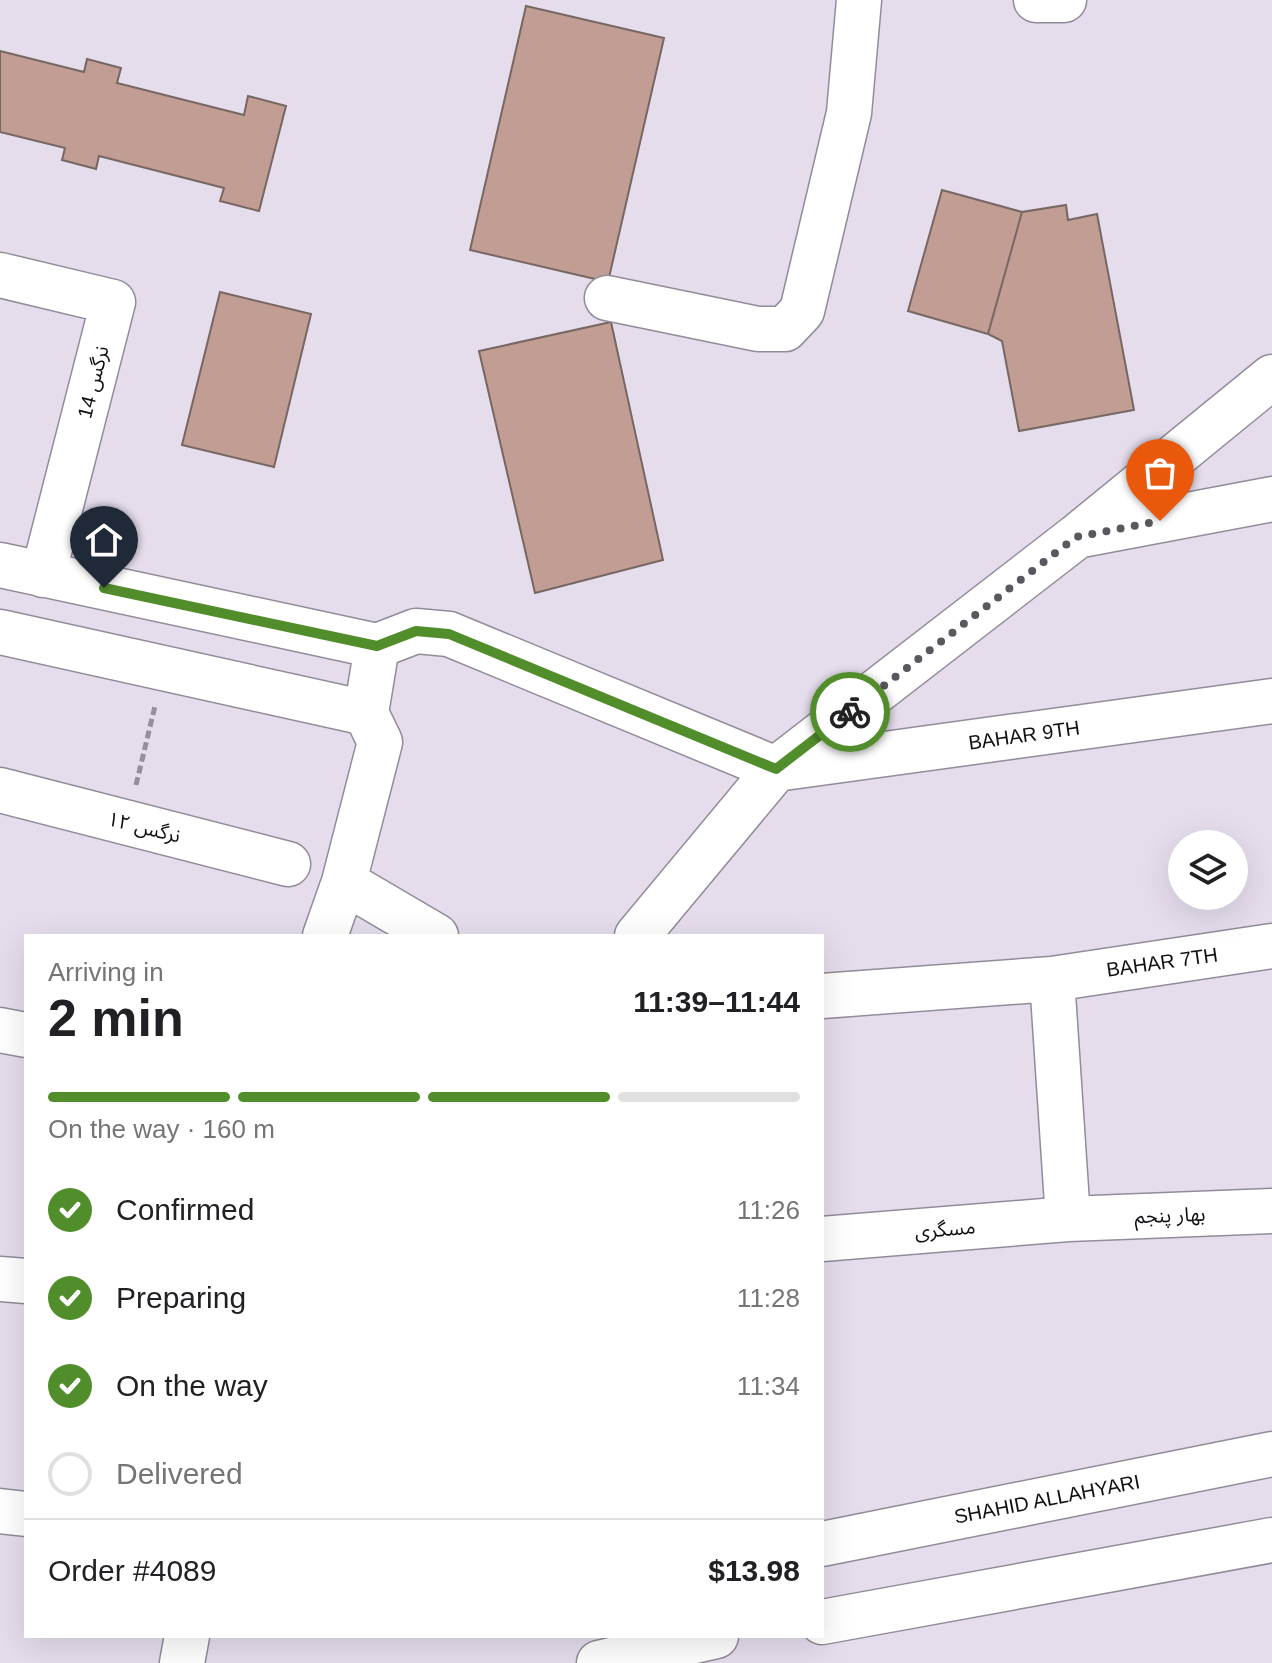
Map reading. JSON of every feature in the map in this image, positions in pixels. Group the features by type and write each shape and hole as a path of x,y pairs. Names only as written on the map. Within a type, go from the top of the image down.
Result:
{"street":[{"path":"607,298 758,329 785,329 802,311 849,113 859,0"},
{"path":"1036,0 1064,0"},
{"name":"نرگس 14","path":"0,275 113,302 43,575"},
{"path":"639,934 776,769 1076,537 1272,377"},
{"path":"1076,537 1272,499"},
{"path":"0,565 377,646 416,631 449,634 776,769"},
{"path":"0,632 366,713"},
{"path":"326,934 344,882 380,742 366,713 377,646"},
{"name":"BAHAR 9TH","path":"776,769 1272,701"},
{"name":"نرگس ۱۲","path":"0,790 288,864"},
{"path":"344,882 433,934"},
{"name":"BAHAR 7TH","path":"824,996 1052,979 1272,946"},
{"path":"1052,979 1068,1219"},
{"path":"0,1030 24,1035"},
{"name":"بهار پنجم","path":"1068,1219 1272,1211"},
{"name":"مسگری","path":"824,1239 1068,1219"},
{"path":"0,1279 24,1281"},
{"name":"SHAHID ALLAHYARI","path":"824,1544 1272,1454"},
{"path":"0,1511 24,1514"},
{"path":"824,1622 1272,1540"},
{"path":"182,1663 187,1638"},
{"path":"599,1663 707,1638"}],"path":[{"path":"127,822 164,670"}],"building":[{"path":"526,6 664,38 608,282 470,250"},
{"path":"0,51 84,72 87,59 121,68 117,83 244,115 248,96 286,106 259,211 220,201 224,188 99,156 96,169 62,160 65,148 0,132"},
{"path":"942,190 1022,212 988,334 908,311"},
{"path":"1066,205 1068,220 1097,214 1134,410 1019,431 1002,341 988,334 1022,212"},
{"path":"220,292 311,314 274,467 182,445"},
{"path":"611,322 663,560 535,593 479,351"}],"way so far":[{"path":"850,712 1076,537 1160,521"}],"route":[{"path":"104,588 377,646 416,631 449,634 776,769 850,712"}]}
